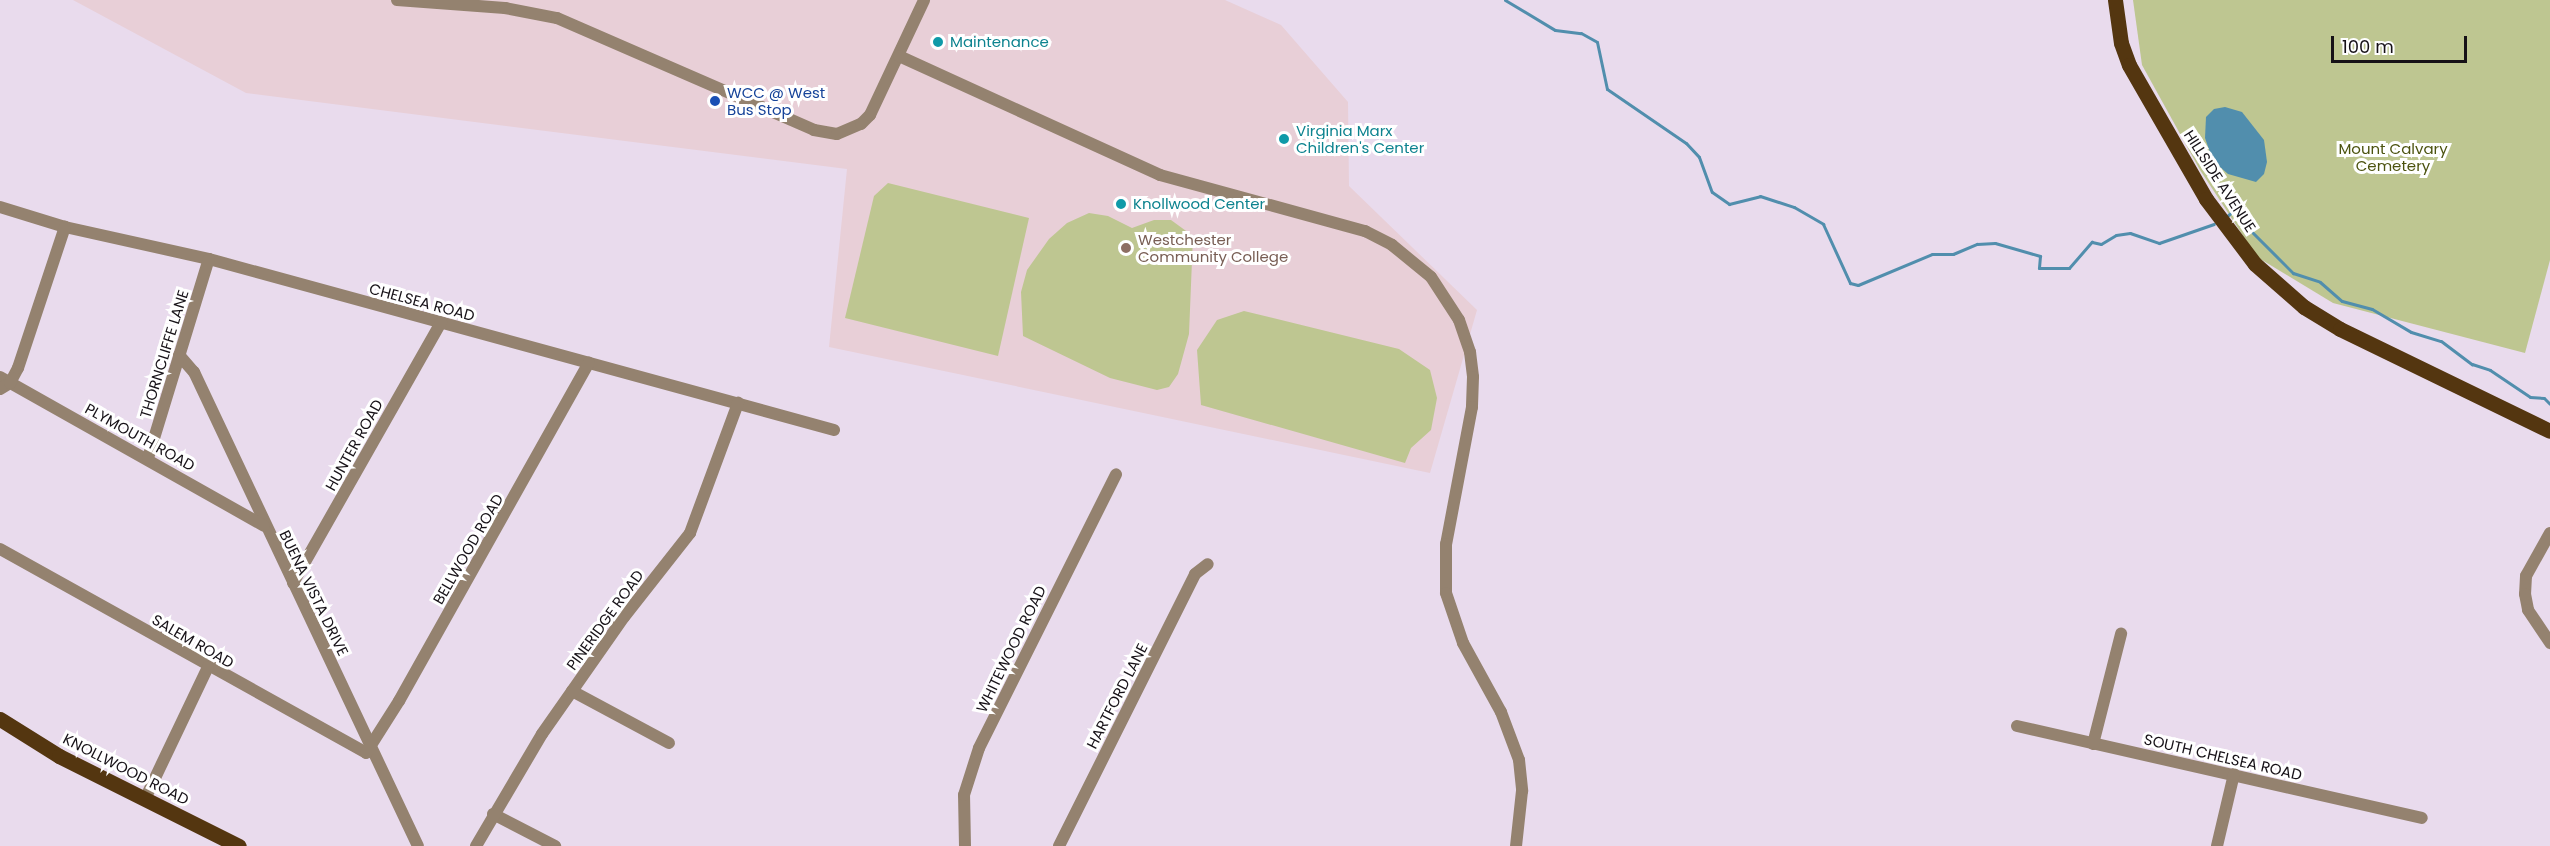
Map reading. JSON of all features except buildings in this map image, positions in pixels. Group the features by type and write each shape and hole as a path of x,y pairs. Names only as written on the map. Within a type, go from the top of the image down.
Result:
{"main road":[{"name":"HILLSIDE AVENUE","path":"2115,0 2121,43 2129,65 2206,199 2255,264 2304,307 2340,329 2550,431"},
{"name":"KNOLLWOOD ROAD","path":"0,719 59,756 239,846"}],"street":[{"path":"397,0 505,8 557,18 825,133 851,130 865,119 899,56 924,0"},
{"path":"899,56 1160,175 1365,231 1408,256 1431,277 1459,320 1470,352 1473,376 1472,407 1446,544 1446,593 1462,643 1501,712 1519,760 1522,791 1515,846"},
{"name":"CHELSEA ROAD","path":"0,207 65,227 209,259 834,430"},
{"path":"3,383 65,227"},
{"name":"THORNCLIFFE LANE","path":"148,458 209,259"},
{"name":"HUNTER ROAD","path":"293,583 441,322"},
{"name":"BUENA VISTA DRIVE","path":"179,355 194,372 264,526 418,846"},
{"name":"BELLWOOD ROAD","path":"372,748 589,363"},
{"name":"PLYMOUTH ROAD","path":"3,383 148,458 264,526"},
{"name":"PINERIDGE ROAD","path":"476,846 493,814 572,691 690,533 738,403"},
{"name":"WHITEWOOD ROAD","path":"965,846 964,795 979,748 1116,474"},
{"path":"2550,533 2526,576 2525,594 2528,610 2550,643"},
{"name":"SALEM ROAD","path":"0,549 360,753 372,748"},
{"name":"HARTFORD LANE","path":"1059,846 1195,574 1208,564"},
{"path":"2093,744 2121,634"},
{"path":"145,800 208,668"},
{"path":"572,691 669,743"},
{"name":"SOUTH CHELSEA ROAD","path":"2017,726 2422,818"},
{"path":"2217,846 2234,774"},
{"path":"493,814 555,846"}],"shaded area":[{"name":"Westchester Community College","path":"73,0 1225,0 1281,25 1348,102 1349,186 1477,310 1430,473 829,347 847,169 246,93"}],"green space":[{"name":"Mount Calvary Cemetery","path":"2133,0 2550,0 2550,260 2525,353 2333,303 2257,257 2200,170 2142,65"},
{"path":"888,183 1029,218 998,356 845,318 874,196"},
{"path":"1089,213 1108,216 1132,228 1154,220 1171,220 1193,236 1189,334 1178,374 1169,387 1157,390 1110,378 1023,336 1021,292 1027,270 1049,239 1067,223"},
{"path":"1244,311 1399,349 1430,370 1437,398 1431,430 1411,448 1405,463 1201,405 1197,350 1217,320"}],"water":[{"path":"2225,107 2242,112 2264,140 2267,162 2264,174 2256,182 2228,174 2213,161 2205,138 2206,117 2214,109"}],"waterway":[{"path":"1505,0 1555,30 1581,33 1597,42 1607,89 1686,143 1699,157 1712,192 1729,204 1760,196 1794,207 1823,224 1850,283 1858,285 1932,254 1953,254 1977,244 1995,243 2040,256 2039,268 2069,268 2092,242 2101,244 2116,235 2130,233 2159,243 2214,224"},
{"path":"2226,217 2233,211 2240,213 2243,223 2293,273 2320,282 2342,301 2372,309 2411,332 2441,341 2472,364 2490,370 2530,397 2544,398 2550,404"}],"place":[{"name":"Maintenance","path":"938,42"},
{"name":"WCC @ West Bus Stop","path":"715,101"},
{"name":"Virginia Marx Children's Center","path":"1284,139"},
{"name":"Knollwood Center","path":"1121,204"},
{"name":"Westchester Community College","path":"1126,248"}]}
